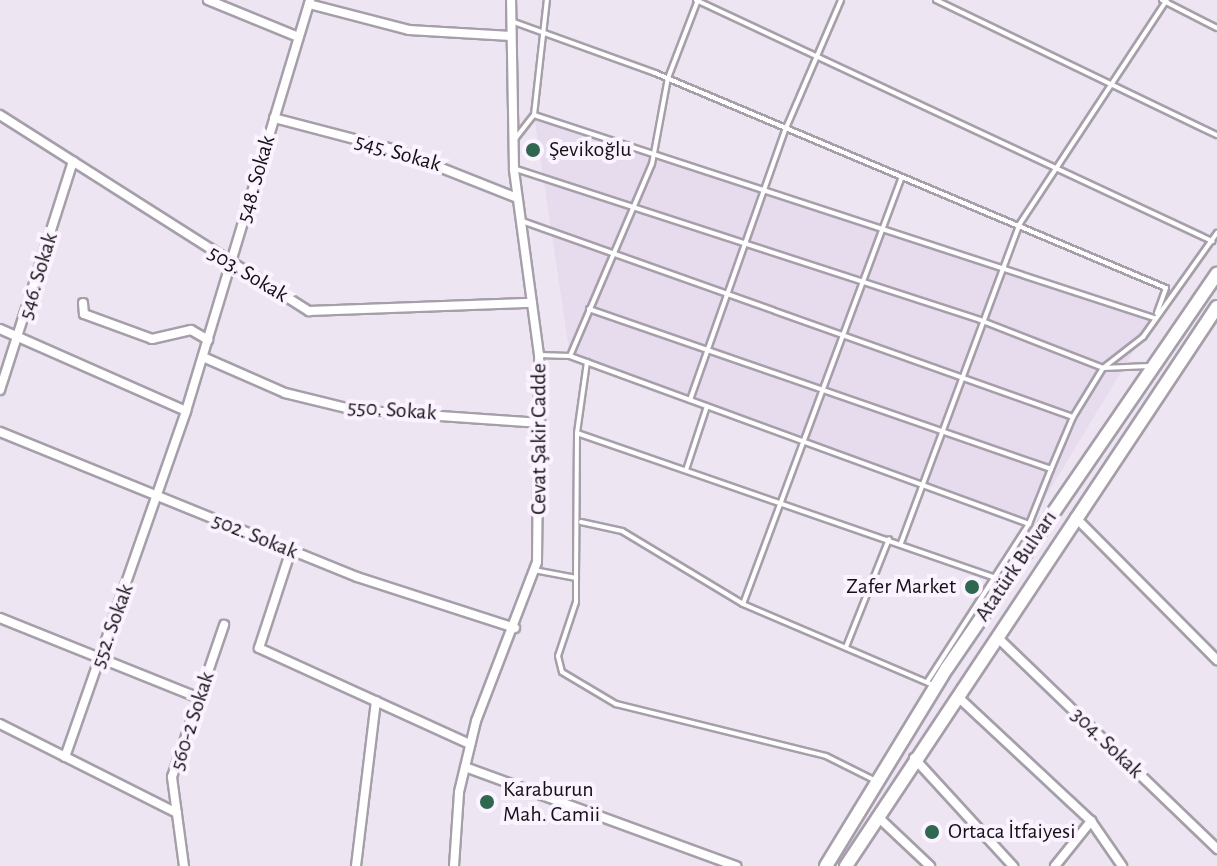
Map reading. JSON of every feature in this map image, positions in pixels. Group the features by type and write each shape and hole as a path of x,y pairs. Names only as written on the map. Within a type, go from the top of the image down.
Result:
{"main road":[{"name":"Atatürk Bulvarı","path":"826,866 878,782 932,684 1001,580 1217,273"},
{"name":"Atatürk Bulvarı","path":"846,866 914,758 1217,307"}],"street":[{"path":"208,0 298,37"},
{"name":"Cevat Şakir Cadde","path":"454,866 470,744 534,570 541,423 539,355 514,169 511,0"},
{"path":"310,2 409,30 511,36"},
{"name":"548. Sokak","path":"158,496 310,2"},
{"name":"503. Sokak","path":"0,115 309,311 532,303"},
{"name":"545. Sokak","path":"274,118 396,150 517,198"},
{"name":"546. Sokak","path":"0,390 73,161"},
{"path":"83,303 84,314 152,339 191,330 208,340"},
{"path":"0,329 186,411"},
{"name":"550. Sokak","path":"203,357 285,393 354,410 541,423"},
{"name":"502. Sokak","path":"0,432 291,550 515,628"},
{"name":"552. Sokak","path":"65,757 158,496"},
{"path":"1075,517 1217,660"},
{"path":"291,550 259,648 470,744"},
{"path":"0,618 199,698"},
{"name":"560-2 Sokak","path":"184,866 172,777 224,625"},
{"name":"304. Sokak","path":"997,637 1217,849"},
{"path":"957,696 1091,821 1122,866"},
{"path":"356,866 376,701"},
{"path":"0,724 177,813"},
{"path":"914,758 1013,866"},
{"path":"465,767 736,866"},
{"path":"877,816 930,866"},
{"path":"1055,866 1091,821"}],"lane":[{"path":"514,141 534,115 547,0"},
{"path":"570,356 634,206 668,78 697,0 812,60 1212,241"},
{"path":"690,400 786,128 812,60 841,0"},
{"path":"936,0 1217,135"},
{"path":"901,543 980,320 1019,225 1058,171 1165,1 1217,28"},
{"path":"511,22 543,30 668,78 901,179 1166,288 1154,318"},
{"path":"534,115 1154,318"},
{"path":"514,169 980,320 1103,368 1151,366"},
{"path":"743,604 785,504 803,442 901,179"},
{"path":"520,220 1073,417"},
{"path":"577,433 1001,580 1029,524 1073,417 1103,368 1154,318 1217,233"},
{"path":"589,309 1051,469"},
{"path":"539,355 570,356 1029,524"},
{"path":"587,362 577,433 581,522 576,578 558,656 562,672 616,704 826,756 878,782"},
{"path":"686,470 707,406"},
{"path":"581,522 622,531 743,604 932,684"},
{"path":"846,647 889,539"},
{"path":"534,570 576,578"}],"shaded area":[{"path":"534,115 1154,318 1029,524 570,356"}],"place":[{"name":"Şevikoğlu","path":"533,150"},
{"name":"Zafer Market","path":"972,587"},
{"name":"Karaburun Mah. Camii","path":"487,802"},
{"name":"Ortaca İtfaiyesi","path":"932,832"}]}
